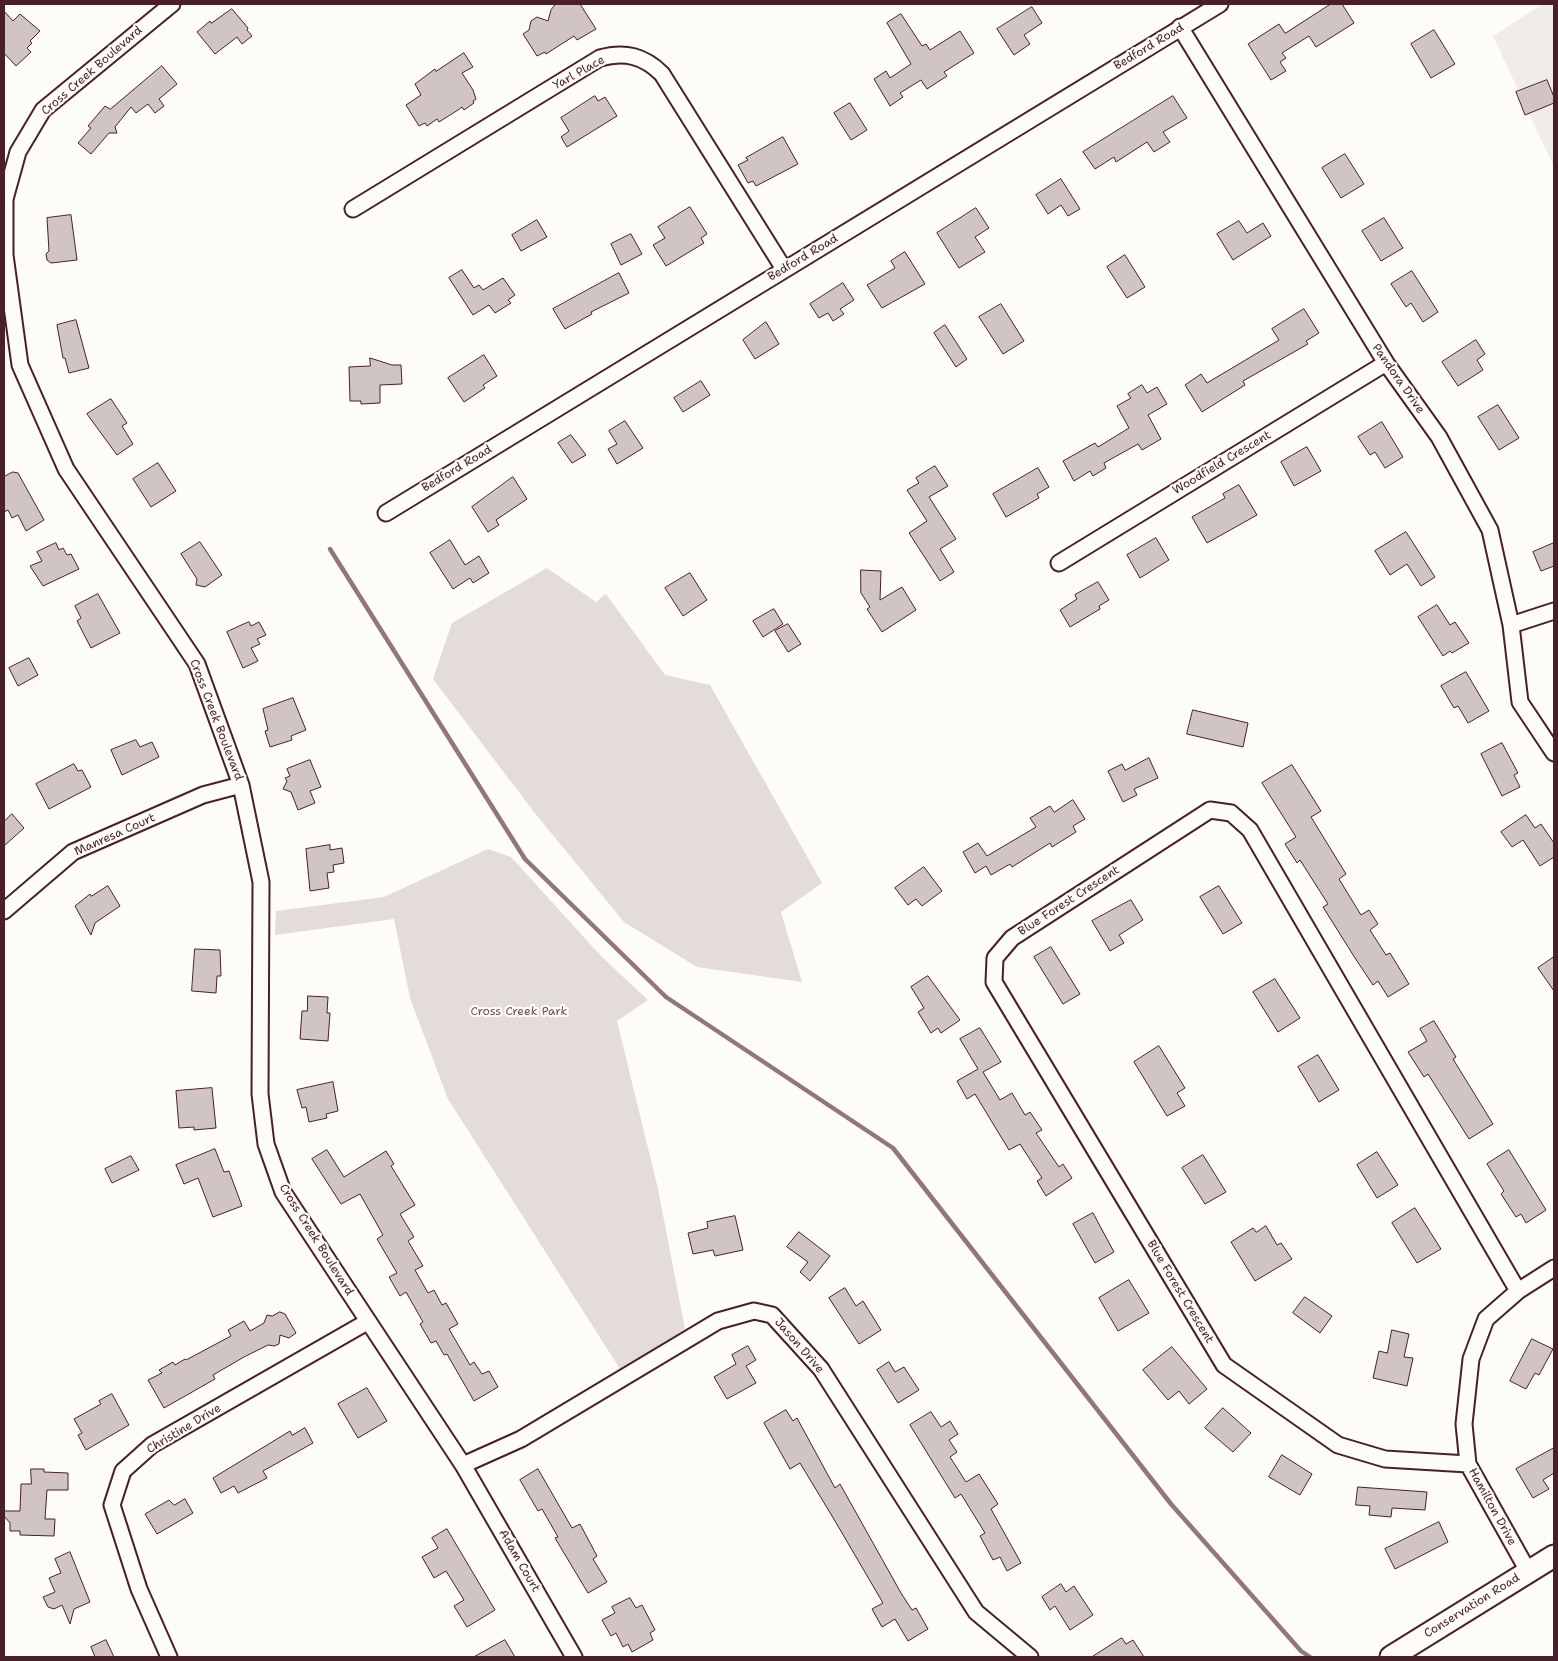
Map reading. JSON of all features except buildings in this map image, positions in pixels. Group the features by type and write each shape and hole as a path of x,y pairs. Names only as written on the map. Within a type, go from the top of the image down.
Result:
{"street":[{"name":"Cross Creek Boulevard","path":"172,4 43,110 18,152 5,199 6,255 20,365 66,469 197,664 241,785 261,882 260,1094 266,1144 283,1192 463,1465"},
{"name":"Bedford Road","path":"386,513 1220,4"},
{"name":"Pandora Drive","path":"1180,27 1386,363 1439,437 1490,530 1511,625 1520,702 1554,753"},
{"name":"Yarl Place","path":"353,209 600,58 627,54 641,58 662,74 784,269"},
{"name":"Woodfield Crescent","path":"1059,563 1386,363"},
{"path":"1511,625 1554,611"},
{"name":"Manresa Court","path":"4,911 73,852 203,795 241,785"},
{"name":"Blue Forest Crescent","path":"1468,1464 1385,1459 1338,1445 1224,1364 994,982 995,958 1012,938 1210,810 1231,813 1250,830 1518,1291"},
{"name":"Hamilton Drive","path":"1528,1571 1468,1464 1464,1424 1471,1359 1486,1319 1518,1291 1554,1268"},
{"name":"Jason Drive","path":"463,1465 521,1439 718,1321 754,1311 772,1316 821,1369 976,1612 1030,1657"},
{"name":"Christine Drive","path":"169,1657 139,1589 112,1505 123,1471 152,1445 367,1322"},
{"name":"Adam Court","path":"463,1465 574,1657"},
{"name":"Conservation Road","path":"1391,1657 1554,1556"}],"shaded area":[{"path":"1543,4 1554,4 1554,167 1493,36"}],"green space":[{"path":"547,568 596,602 606,594 665,675 710,685 822,883 781,912 802,982 697,967 624,922 534,812 433,679 452,623"},
{"name":"Cross Creek Park","path":"488,849 511,857 601,956 648,1000 617,1021 658,1189 685,1329 620,1369 448,1099 410,998 394,919 275,935 276,911 384,897"}],"waterway":[{"path":"330,549 525,859 666,997 893,1148 1171,1504 1301,1651 1310,1657"}]}
